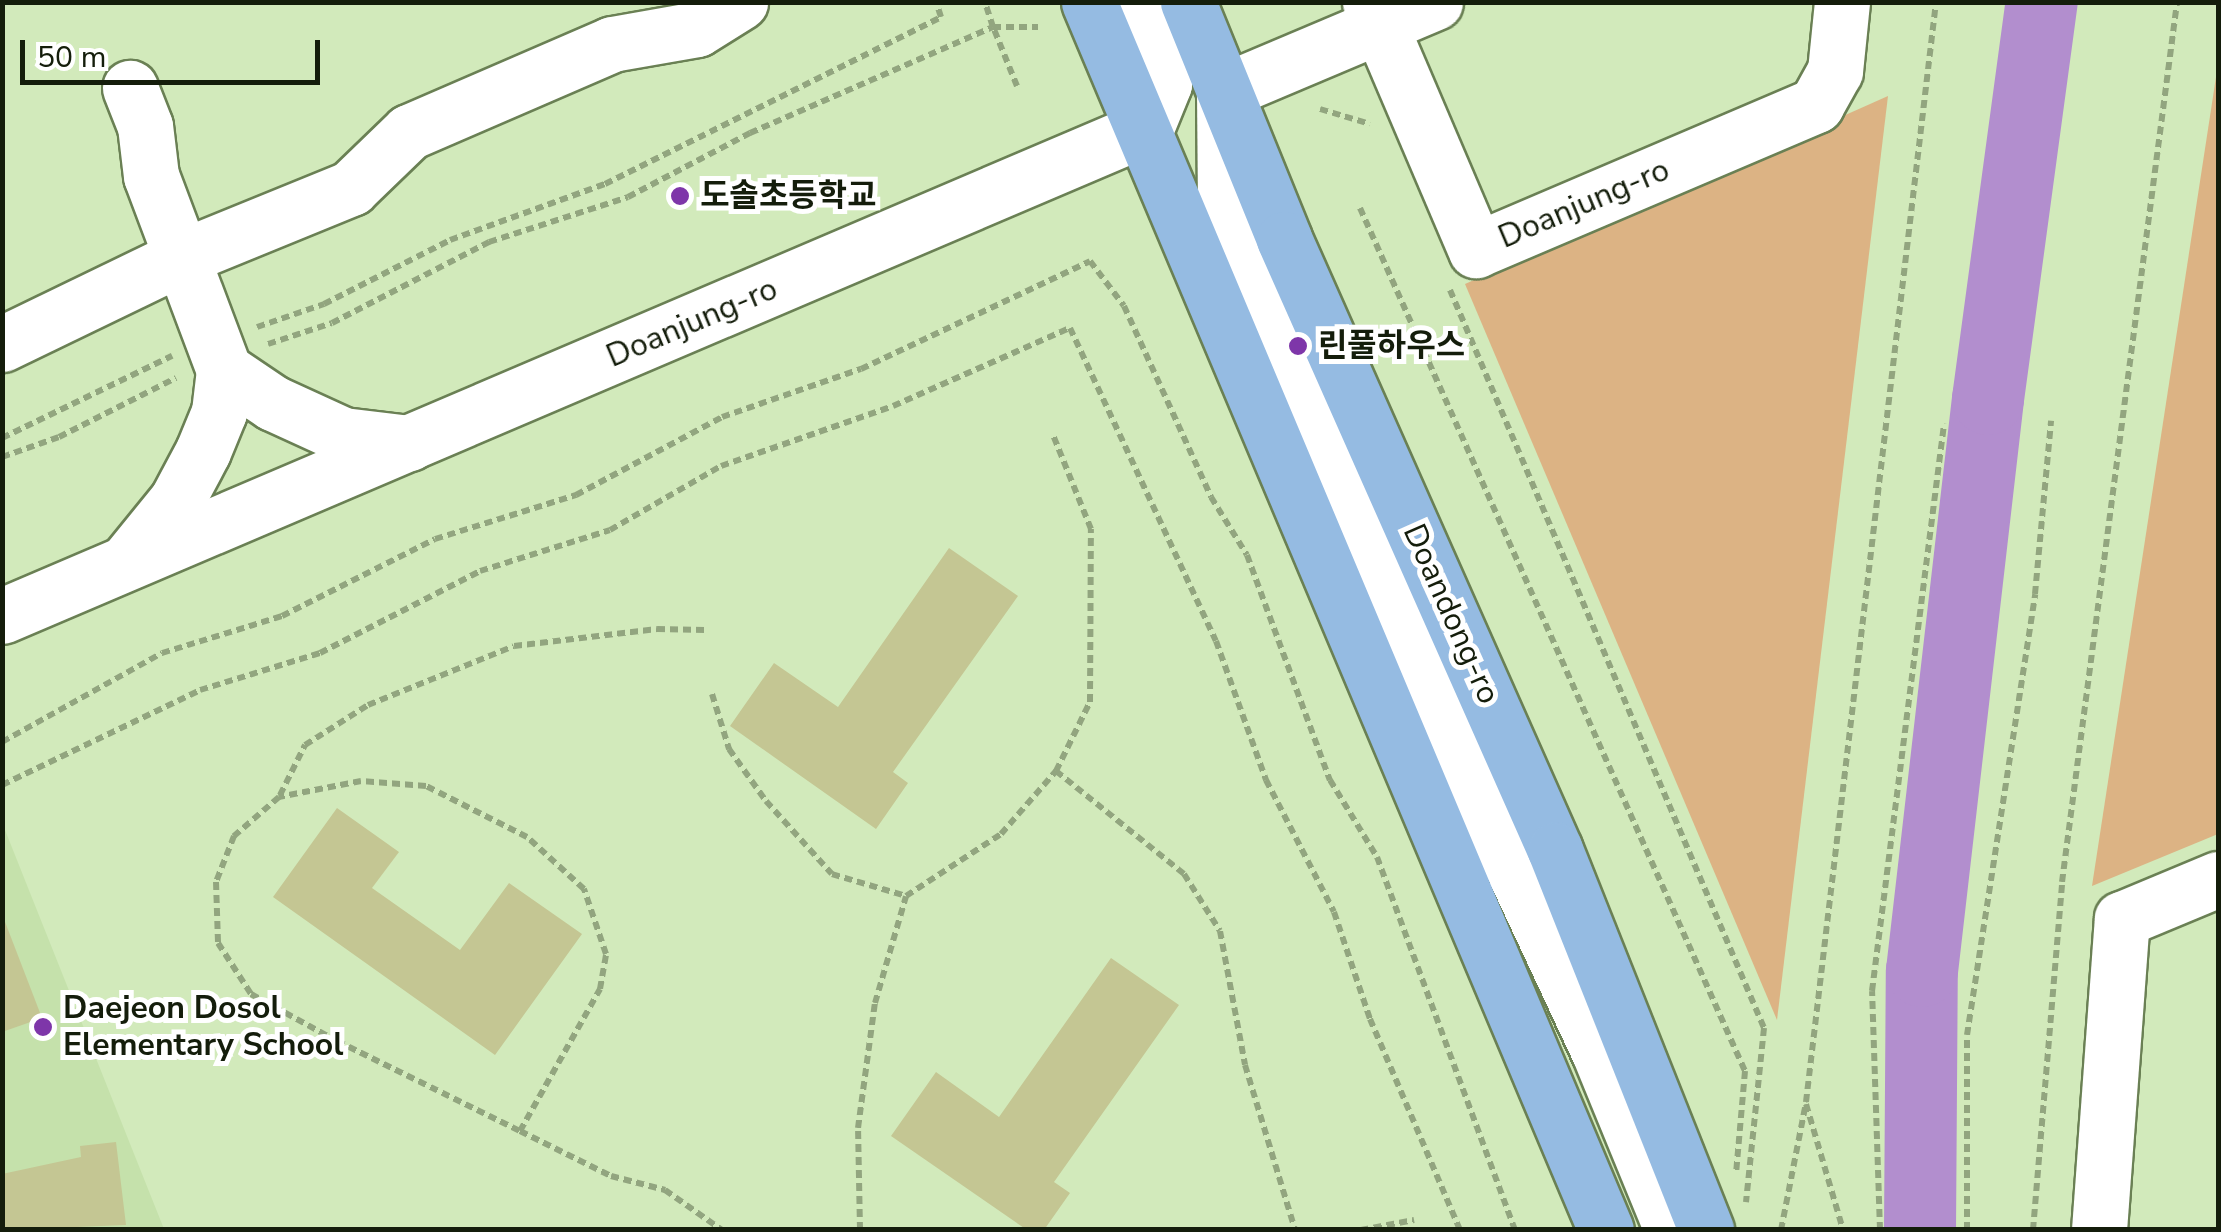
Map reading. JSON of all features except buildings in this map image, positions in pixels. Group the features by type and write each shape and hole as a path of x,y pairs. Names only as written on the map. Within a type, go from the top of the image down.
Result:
{"main road":[{"path":"1089,2 1146,128 1606,1230"},
{"name":"Doandong-ro","path":"1188,2 1556,850 1726,1222"},
{"name":"Doanjung-ro","path":"1146,128 1224,91"}],"street":[{"path":"2,344 182,257 350,188 409,132 612,44 696,28 740,2"},
{"path":"1146,2 1164,84 1146,128"},
{"name":"Doanjung-ro","path":"1224,91 1375,14 1435,2"},
{"name":"Doanjung-ro","path":"1375,14 1476,250 1816,106 1835,71 1842,2"},
{"path":"130,88 145,126 151,176 224,352 272,403 344,435 410,443"},
{"path":"1224,91 1225,208 1242,261 1343,505 1599,1052 1672,1230"},
{"name":"Doanjung-ro","path":"2,616 1146,128"},
{"path":"124,565 177,500 203,451 218,412 224,352"},
{"path":"2100,1230 2122,919 2218,879"}],"path":[{"path":"2,457 59,437 450,240 605,184 942,18 936,2"},
{"path":"985,2 1017,86"},
{"path":"1781,1230 1806,1102 1936,2"},
{"path":"2033,1230 2062,882 2178,2"},
{"path":"2,438 224,352 332,323 488,242 628,196 750,133 993,26 1038,27"},
{"path":"1320,109 1381,127"},
{"path":"1360,208 1744,1070 1736,1176"},
{"path":"2,742 162,653 282,616 435,539 576,495 722,417 860,369 1090,261 1124,306 1211,498 1247,555 1330,780 1377,857 1515,1230"},
{"path":"1444,274 1764,1028 1726,1222"},
{"path":"2,785 200,690 320,653 480,570 610,530 721,466 893,406 1070,328 1216,641 1266,780 1334,912 1370,1019 1460,1230"},
{"path":"1968,1230 1967,1035 2035,594 2051,421"},
{"path":"1880,1230 1872,991 1944,424"},
{"path":"860,1230 858,1128 874,1003 906,896 1001,834 1056,771 1090,702 1095,614 1091,528 1053,435"},
{"path":"704,630 657,629 514,646 368,706 305,745 280,796 234,836 216,882 218,942 250,994 611,1176 665,1190 722,1230"},
{"path":"712,694 729,749 832,874 906,896"},
{"path":"1056,771 1184,874 1220,932 1245,1065 1295,1230"},
{"path":"280,796 361,782 426,786 527,838 584,889 606,954 600,989 520,1131"},
{"path":"1806,1102 1843,1230"},
{"path":"1361,1230 1414,1220"}],"shaded area":[{"path":"2218,64 2218,834 2092,886"},
{"path":"1888,96 1777,1020 1465,284"},
{"name":"Daejeon Dosol Elementary School","path":"3,825 164,1229 3,1230"}],"waterway":[{"path":"1920,1230 1922,971 1988,399 2042,2"}],"place":[{"name":"도솔초등학교","path":"680,196"},
{"name":"린풀하우스","path":"1298,346"},
{"name":"Daejeon Dosol Elementary School","path":"43,1027"}]}
